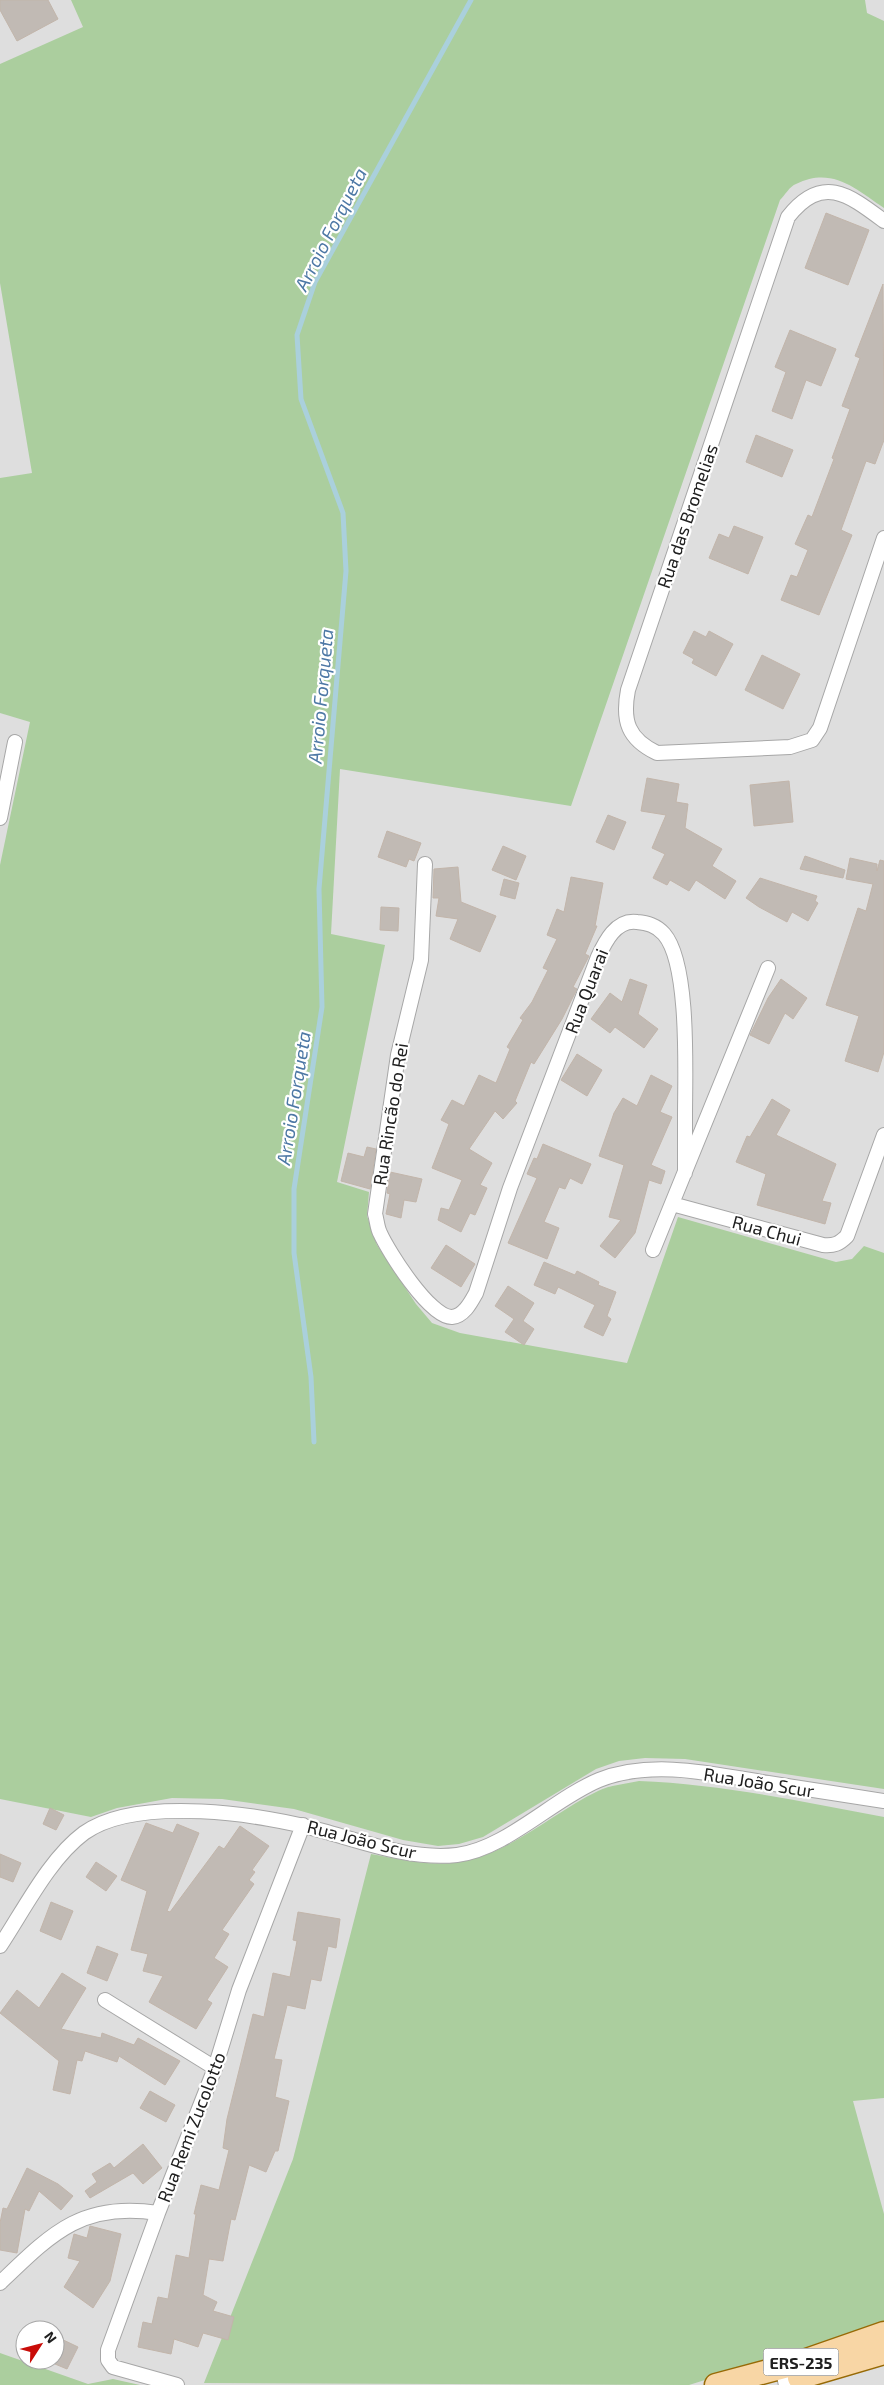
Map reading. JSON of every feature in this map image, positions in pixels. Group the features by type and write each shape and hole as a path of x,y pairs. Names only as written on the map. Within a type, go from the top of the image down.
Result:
{"main road":[{"name":"ERS-235","path":"782,2380 884,2333"},
{"name":"ERS-235","path":"716,2385 782,2380 884,2353"}],"street":[{"name":"Rua das Bromelias","path":"884,221 862,204 845,195 828,191 813,194 799,203 788,217 628,690 625,707 633,735 642,746 657,753 790,748 812,740 820,728 884,538"},
{"path":"0,818 16,742"},
{"name":"Rua Rincão do Rei","path":"425,864 421,960 398,1055 375,1214 380,1232 399,1266 427,1301 441,1313 451,1317 460,1314 469,1306"},
{"name":"Rua Quarai","path":"469,1306 476,1293 510,1188 598,957 606,939 618,927 633,921 651,924 663,933 672,947 682,993 685,1032 685,1173"},
{"path":"653,1250 768,968"},
{"name":"Rua Chui","path":"672,1204 822,1245 833,1246 841,1242 851,1224 884,1135"},
{"name":"Rua João Scur","path":"0,1946 53,1865 69,1846 86,1832 104,1823 128,1816 183,1811 251,1815 302,1825 403,1853 456,1855 476,1851 495,1842 599,1780 624,1772 650,1770 711,1774 884,1801"},
{"name":"Rua Remi Zucolotto","path":"177,2385 118,2370 108,2360 108,2350 158,2213 215,2068 239,1990 302,1825"},
{"path":"105,2000 215,2068"},
{"path":"0,2282 46,2239 87,2216 111,2211 137,2210 158,2213"}],"shaded area":[{"path":"0,0 884,0 884,2385 0,2385"}],"green space":[{"path":"71,0 865,0 867,13 884,21 884,208 843,182 821,177 794,185 780,200 571,806 340,769 331,934 385,945 337,1182 369,1192 367,1216 377,1245 416,1304 432,1323 460,1333 627,1363 678,1217 836,1262 852,1259 864,1246 884,1253 884,1789 685,1759 645,1758 619,1761 596,1769 483,1837 459,1844 438,1846 403,1840 294,1809 222,1799 172,1798 117,1808 91,1817 0,1799 0,865 30,722 0,713 0,478 32,473 0,283 0,64 83,27"},
{"path":"639,1781 731,1790 884,1817 884,2098 853,2101 884,2214 884,2324 689,2385 204,2383 293,2159 371,1854 437,1864 478,1858 513,1842 598,1791"},
{"path":"0,2353 15,2358 15,2370 48,2370 88,2384 113,2379 140,2385 0,2385"}],"building":[{"path":"0,0 48,0 58,19 17,41 0,10"},
{"path":"826,213 869,230 848,285 805,268"},
{"path":"883,284 884,440 875,464 866,461 841,530 852,535 819,615 781,600 791,575 797,577 808,550 795,544 808,515 812,517 834,459 832,458 850,409 842,406 860,358 855,356"},
{"path":"790,330 836,349 821,386 806,380 792,419 772,411 786,372 775,367"},
{"path":"756,435 793,450 782,477 746,462"},
{"path":"734,526 763,537 748,574 709,558 719,534 729,538"},
{"path":"694,631 706,637 709,631 733,644 716,676 692,663 694,659 683,653"},
{"path":"762,655 800,674 783,709 745,690"},
{"path":"647,778 679,784 676,802 688,804 685,828 722,849 712,866 736,881 725,899 696,880 689,891 670,880 667,885 653,878 665,854 652,848 666,815 641,811"},
{"path":"789,781 793,822 754,826 750,785"},
{"path":"608,815 626,822 614,850 596,842"},
{"path":"387,831 421,843 414,861 409,859 406,867 378,857"},
{"path":"503,846 526,856 516,880 492,870"},
{"path":"805,856 845,870 843,878 800,869"},
{"path":"850,858 877,864 877,871 880,860 884,861 884,1052 878,1072 845,1061 859,1016 826,1005 858,908 866,911 873,884 846,879"},
{"path":"458,867 461,902 496,916 480,952 450,939 458,919 436,916 439,898 433,898 434,869"},
{"path":"571,877 603,883 595,926 597,926 585,954 589,956 573,987 577,989 562,1019 534,1064 531,1062 515,1101 517,1103 503,1119 495,1111 469,1149 492,1163 480,1185 487,1188 475,1215 470,1213 461,1232 438,1220 441,1208 449,1210 462,1180 432,1168 449,1124 441,1120 452,1100 464,1106 479,1075 496,1083 510,1049 507,1047 523,1020 520,1018 532,1002 548,970 543,968 557,939 547,935 557,909 564,912"},
{"path":"760,878 817,896 815,901 818,903 808,921 792,912 787,922 746,898"},
{"path":"504,879 519,883 515,899 500,895"},
{"path":"381,907 399,908 398,931 380,930"},
{"path":"630,979 647,985 638,1014 658,1029 644,1048 615,1027 610,1033 591,1019 610,993 622,1002"},
{"path":"781,979 807,998 793,1019 785,1013 769,1044 750,1035 768,998"},
{"path":"577,1054 602,1070 587,1096 561,1080"},
{"path":"651,1075 672,1086 660,1112 672,1117 651,1165 665,1171 661,1184 649,1180 635,1233 615,1258 600,1246 621,1220 609,1217 624,1165 599,1156 614,1113 623,1098 637,1106"},
{"path":"772,1099 790,1110 776,1135 836,1164 822,1201 831,1203 825,1224 757,1205 766,1174 736,1162 747,1136 750,1137"},
{"path":"543,1144 591,1164 582,1184 570,1178 565,1189 559,1187 544,1222 559,1228 547,1259 508,1243 537,1178 527,1174 534,1158 537,1159"},
{"path":"367,1147 376,1149 370,1189 341,1181 348,1153 364,1157"},
{"path":"390,1172 422,1179 416,1202 404,1200 401,1218 386,1214 390,1194 387,1193"},
{"path":"446,1245 475,1264 461,1287 431,1268"},
{"path":"544,1262 575,1275 577,1271 599,1282 598,1285 616,1292 607,1316 611,1319 603,1336 584,1327 595,1305 558,1287 555,1294 534,1285"},
{"path":"508,1286 534,1303 523,1321 534,1329 524,1345 505,1332 514,1319 495,1306"},
{"path":"50,1808 64,1815 56,1830 43,1824"},
{"path":"146,1823 173,1833 177,1824 199,1833 167,1911 170,1912 219,1846 224,1849 240,1826 269,1846 252,1870 255,1872 249,1880 254,1884 222,1930 229,1934 214,1958 228,1967 207,2000 212,2003 196,2029 149,2002 163,1976 143,1971 148,1954 131,1950 147,1891 121,1880"},
{"path":"0,1854 21,1863 13,1882 0,1877"},
{"path":"96,1862 117,1876 106,1891 86,1877"},
{"path":"51,1902 73,1911 61,1940 40,1931"},
{"path":"298,1912 340,1919 336,1948 328,1946 321,1981 311,1979 305,2009 287,2005 274,2059 282,2060 275,2097 289,2101 278,2151 275,2151 266,2172 249,2165 235,2220 231,2219 223,2261 209,2259 203,2295 217,2302 213,2311 234,2317 228,2340 203,2333 198,2347 174,2339 171,2354 138,2347 143,2322 152,2324 158,2297 168,2299 176,2255 189,2258 196,2214 194,2214 201,2185 219,2190 229,2150 223,2148 227,2119 253,2014 264,2017 273,1973 290,1977 297,1941 293,1940"},
{"path":"97,1946 118,1954 107,1981 87,1973"},
{"path":"62,1973 86,1988 61,2029 101,2038 102,2033 134,2045 138,2038 180,2061 165,2085 119,2056 117,2062 85,2051 82,2061 77,2060 70,2094 53,2090 59,2061 0,2013 17,1990 39,2008"},
{"path":"150,2091 175,2105 166,2122 140,2108"},
{"path":"143,2144 162,2168 143,2184 133,2173 90,2198 85,2191 97,2182 92,2174 110,2163 114,2168"},
{"path":"27,2168 58,2184 73,2196 61,2210 39,2191 29,2211 25,2209 17,2253 0,2250 0,2223 3,2208 7,2209"},
{"path":"90,2226 121,2234 110,2281 93,2308 64,2287 80,2261 68,2258 74,2234 87,2238"},
{"path":"65,2341 78,2347 67,2369 65,2368"}],"waterway":[{"name":"Arroio Forqueta","path":"314,1442 311,1377 294,1253 294,1189 322,1007 319,889 346,571 343,513 301,399 297,335 315,282 471,0"}]}
